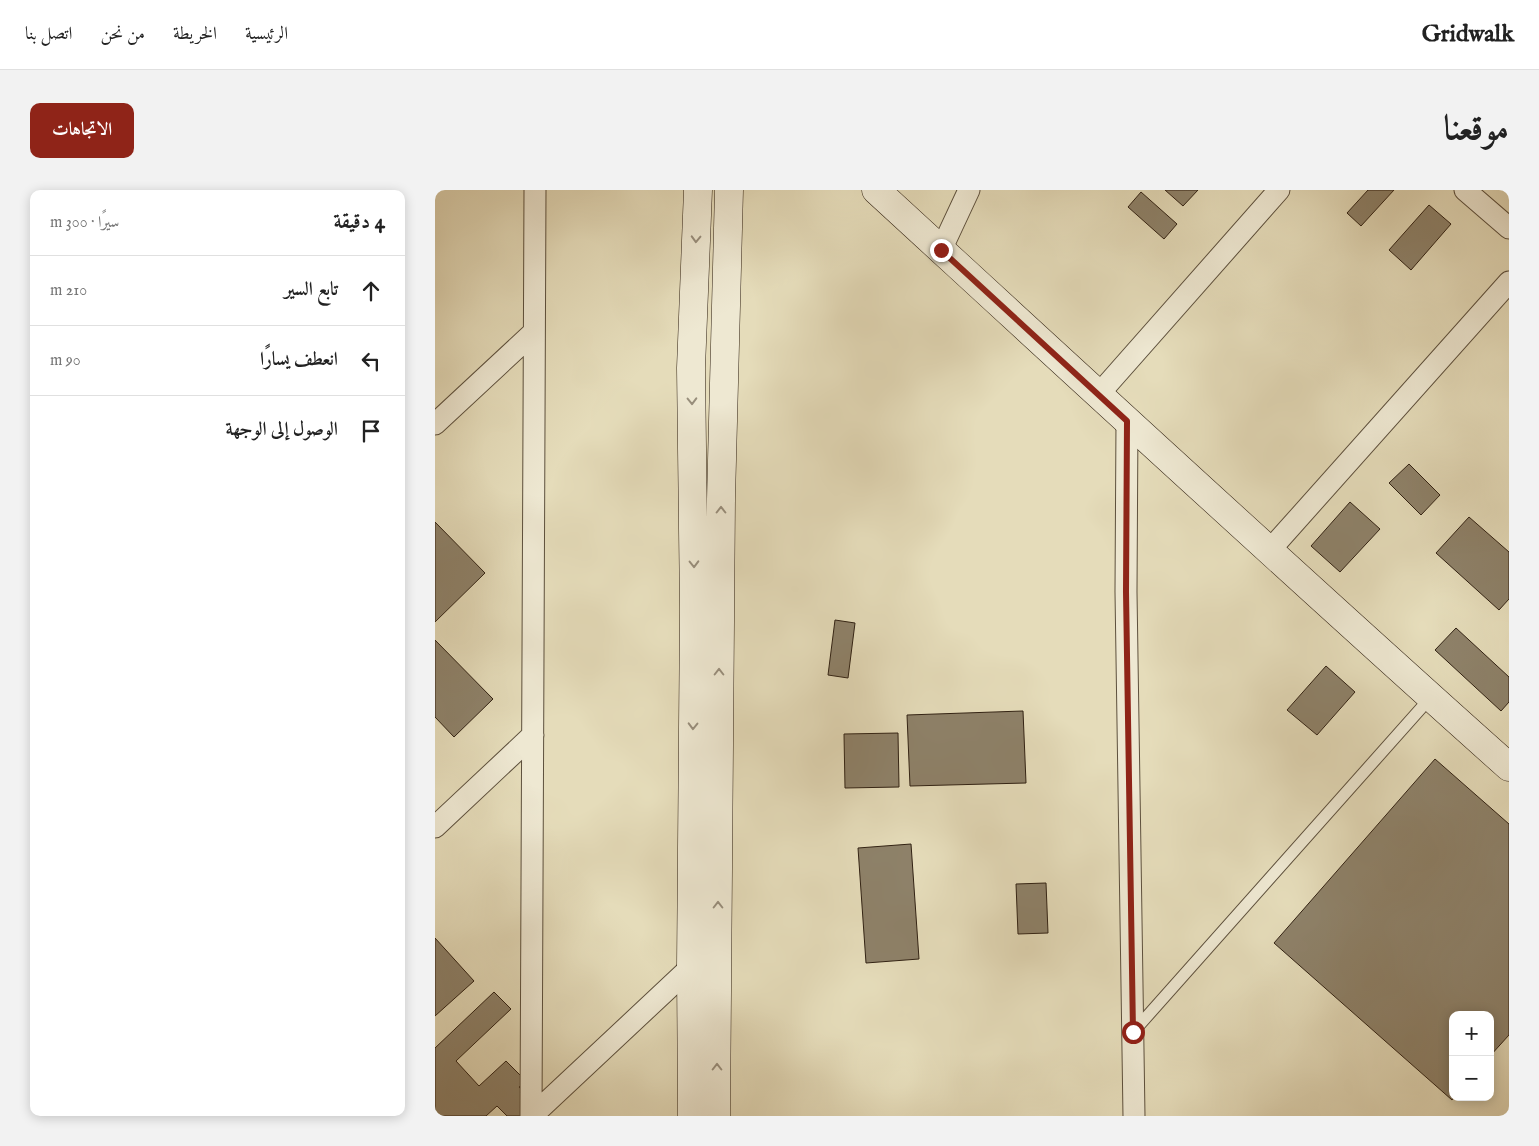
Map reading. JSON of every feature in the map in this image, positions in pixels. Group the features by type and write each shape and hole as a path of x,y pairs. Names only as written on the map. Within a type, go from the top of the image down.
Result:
{"street":[{"path":"532,1116 535,190"},
{"path":"692,1116 691,967 694,619 691,368 698,190"},
{"path":"716,1116 721,499 729,190"},
{"path":"876,190 1269,551 1509,767"},
{"path":"941,250 969,190"},
{"path":"1098,395 1279,190"},
{"path":"1465,190 1509,228"},
{"path":"1269,551 1509,282"},
{"path":"435,424 535,332"},
{"path":"1127,421 1126,592 1134,1116"},
{"path":"435,827 533,735"},
{"path":"532,1116 691,967"}],"lane":[{"path":"1133,1032 1431,697"}],"building":[{"path":"1165,190 1198,190 1183,206"},
{"path":"1368,190 1394,190 1361,226 1347,213"},
{"path":"1141,192 1177,224 1164,239 1128,207"},
{"path":"1429,205 1451,224 1411,270 1389,250"},
{"path":"1409,464 1440,495 1421,515 1389,483"},
{"path":"1350,502 1380,529 1340,572 1311,546"},
{"path":"1469,517 1509,552 1509,599 1499,610 1436,553"},
{"path":"435,522 485,573 435,622"},
{"path":"835,620 855,623 848,678 828,675"},
{"path":"1456,628 1509,677 1509,702 1501,711 1435,650"},
{"path":"435,640 493,699 454,737 435,717"},
{"path":"1326,666 1355,692 1317,735 1287,710"},
{"path":"1023,711 1026,783 910,786 907,715"},
{"path":"898,733 899,787 845,788 844,734"},
{"path":"1435,759 1509,824 1509,1035 1494,1052 1494,1011 1449,1011 1449,1097 1274,943"},
{"path":"911,844 919,959 866,963 858,848"},
{"path":"1046,883 1048,933 1018,934 1016,884"},
{"path":"435,938 474,981 435,1016"},
{"path":"494,992 511,1009 456,1061 479,1086 506,1061 526,1081 519,1087 536,1105 523,1116 507,1116 497,1106 486,1116 435,1116 435,1048"}],"route":[{"path":"941,250 1127,421 1126,592 1133,1032"}]}
